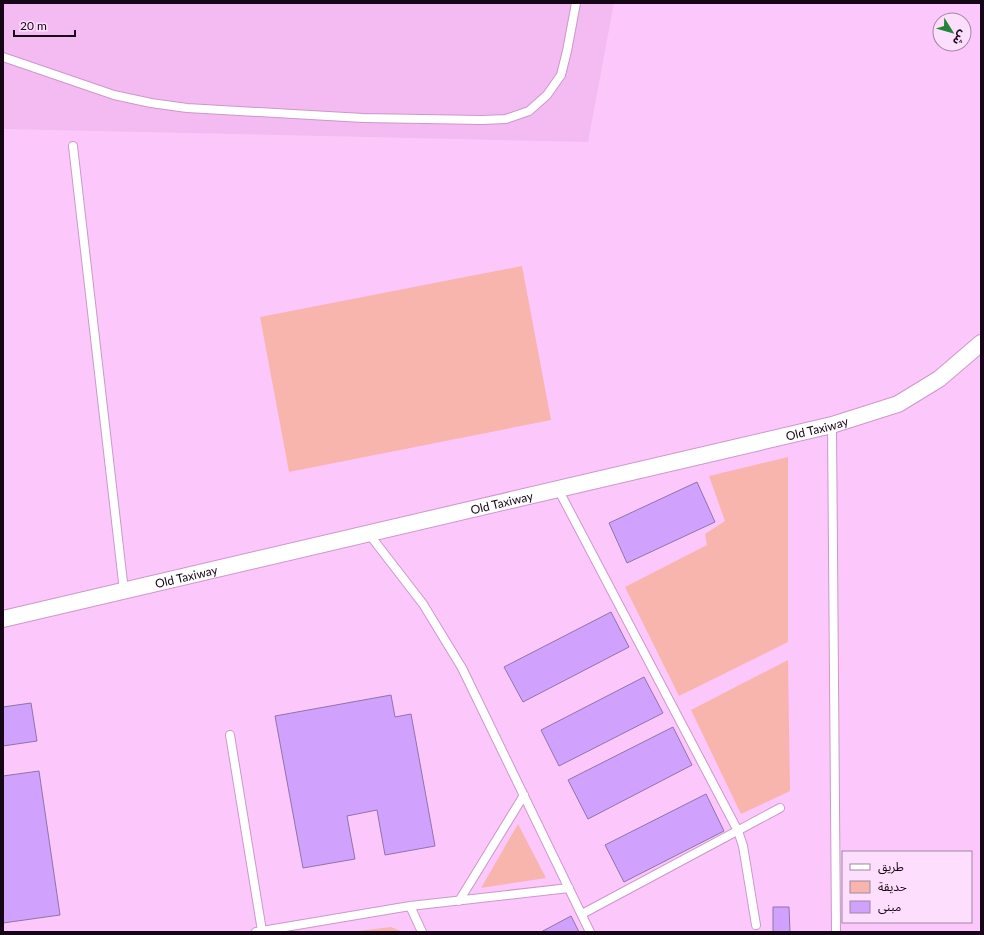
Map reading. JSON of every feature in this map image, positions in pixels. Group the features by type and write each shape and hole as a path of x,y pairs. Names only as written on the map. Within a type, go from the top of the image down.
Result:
{"street":[{"name":"Old Taxiway","path":"3,619 832,425 898,404 939,379 981,343"}],"lane":[{"path":"3,57 114,95 151,103 187,108 363,118 506,119 529,110 548,95 561,75 576,3"},
{"path":"73,146 124,591"},
{"path":"832,425 836,932"},
{"path":"558,489 738,831 743,846 756,925"},
{"path":"369,534 423,604 462,668 590,932"},
{"path":"230,735 259,932 410,906 569,888"},
{"path":"459,901 524,796"},
{"path":"582,914 780,808"},
{"path":"410,906 422,932"}],"shaded area":[{"path":"3,3 614,3 588,142 3,129"}],"green space":[{"path":"522,266 551,420 289,472 260,317"},
{"path":"788,457 788,642 679,696 625,587 707,545 705,534 725,521 709,476"},
{"path":"788,660 790,791 741,814 691,710"},
{"path":"518,824 546,878 481,888"},
{"path":"391,927 403,932 350,932"}],"building":[{"path":"697,482 715,522 627,563 609,523"},
{"path":"611,612 629,647 523,702 504,667"},
{"path":"644,677 663,713 559,766 541,730"},
{"path":"391,695 395,717 411,714 435,846 385,855 377,810 347,816 355,859 303,868 275,716"},
{"path":"31,703 37,741 3,746 3,707"},
{"path":"673,727 692,765 588,819 568,780"},
{"path":"39,771 60,915 3,923 3,776"},
{"path":"706,794 724,831 624,882 605,845"},
{"path":"773,907 789,907 790,932 773,932"},
{"path":"571,916 579,932 541,932"}]}
